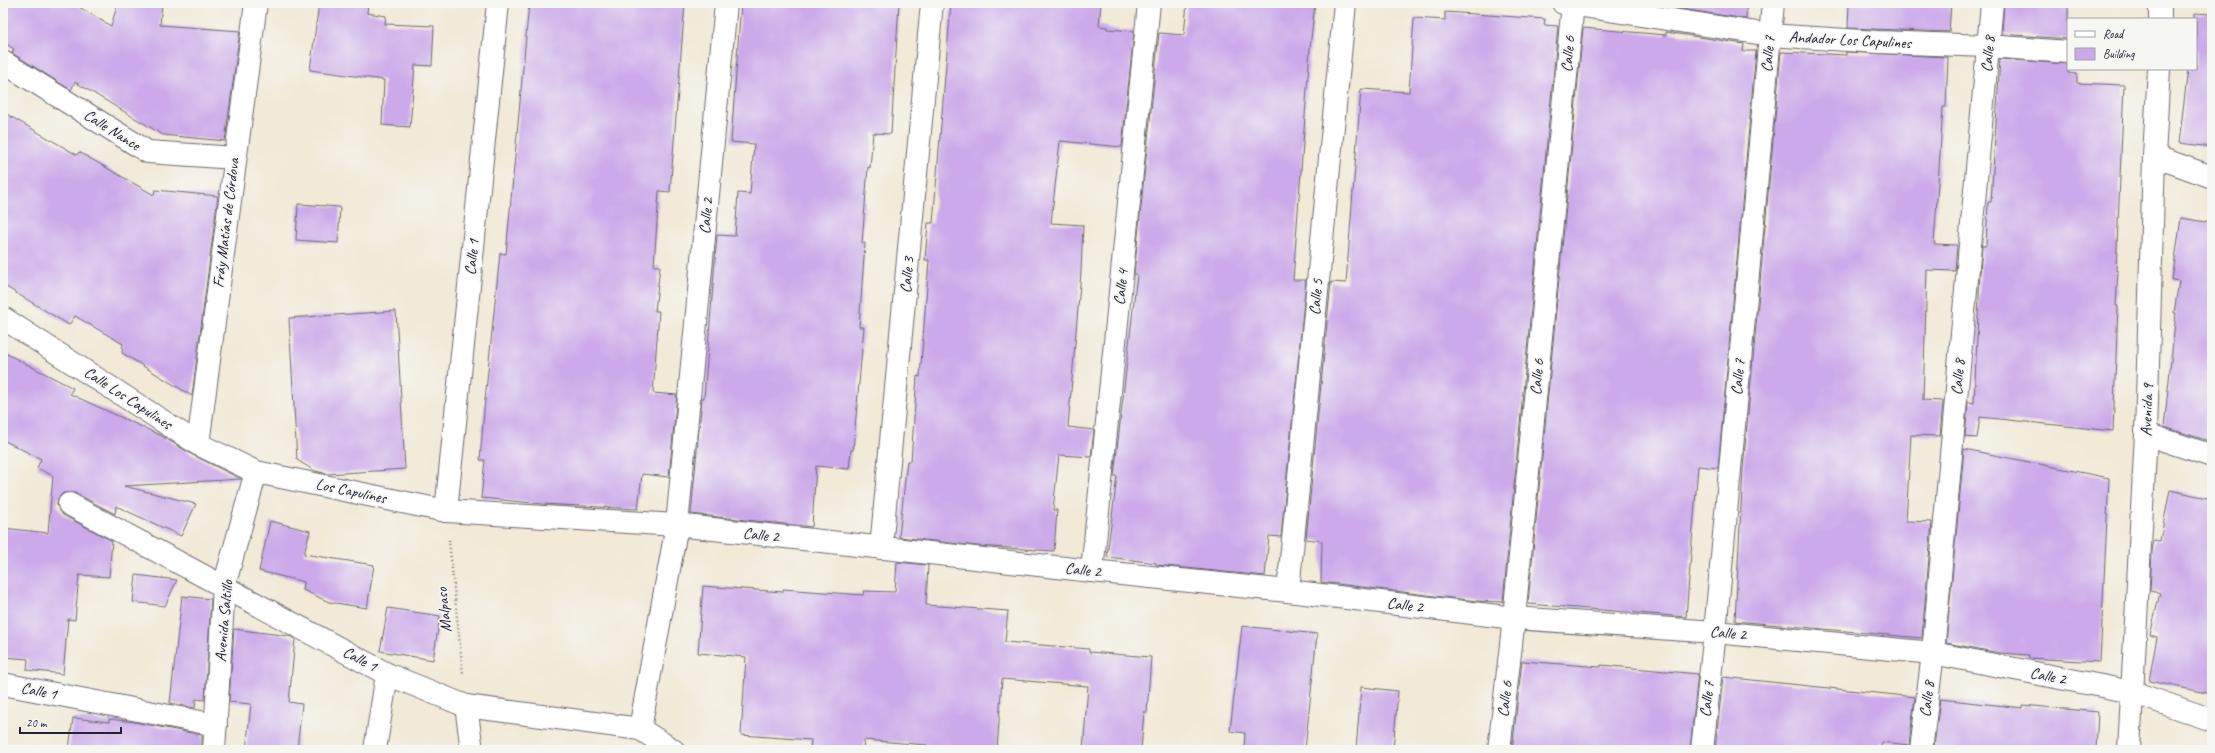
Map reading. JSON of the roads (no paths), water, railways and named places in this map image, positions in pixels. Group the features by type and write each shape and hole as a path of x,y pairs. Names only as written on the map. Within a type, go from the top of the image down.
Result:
{"street":[{"name":"Fráy Matías de Córdova","path":"198,444 234,158 256,3"},
{"name":"Calle 1","path":"446,511 498,3"},
{"name":"Calle 2","path":"640,730 676,525 726,3"},
{"name":"Calle 3","path":"881,548 932,3"},
{"name":"Calle 4","path":"1092,571 1149,3"},
{"name":"Calle 5","path":"1288,591 1345,3"},
{"name":"Andador Los Capulines","path":"1570,3 1770,35 1878,42 1988,46 2067,52"},
{"name":"Calle 6","path":"1499,750 1514,618 1570,3"},
{"name":"Calle 7","path":"1702,750 1715,632 1773,3"},
{"name":"Calle 8","path":"1921,750 1932,653 1992,3"},
{"path":"2160,3 2160,18"},
{"name":"Calle Nance","path":"3,62 148,152 234,158"},
{"name":"Avenida 9","path":"2129,750 2146,434 2154,156 2159,70"},
{"path":"2154,156 2212,177"},
{"name":"Calle Los Capulines","path":"3,318 198,444 256,472"},
{"path":"2146,434 2212,456"},
{"name":"Los Capulines","path":"256,472 446,511"},
{"name":"Avenida Saltillo","path":"214,750 224,586 256,472"},
{"name":"Calle 1","path":"69,504 387,674 466,706 640,730 673,750"},
{"name":"Calle 2","path":"446,511 676,525 1288,591 1514,618 1715,632 1932,653 2132,692 2212,720"},
{"path":"375,750 387,674"},
{"name":"Calle 1","path":"3,684 216,725"},
{"path":"466,706 472,750"}]}
